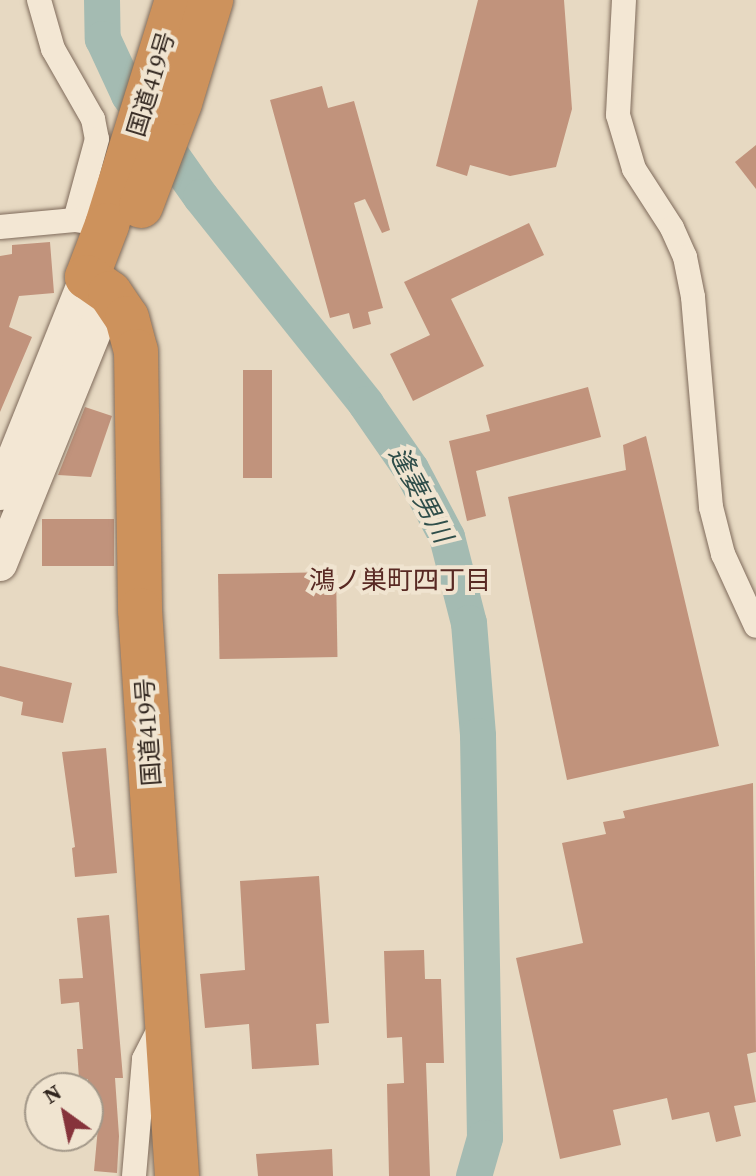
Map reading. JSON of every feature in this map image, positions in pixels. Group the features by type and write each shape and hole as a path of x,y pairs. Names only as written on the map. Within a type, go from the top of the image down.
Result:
{"highway":[{"name":"国道419号","path":"167,87 177,0"},
{"name":"国道419号","path":"98,285 167,87 211,0"},
{"name":"国道419号","path":"142,161 91,223 98,285 127,318 136,351 140,610 177,1176"}],"street":[{"path":"0,227 91,223 97,139 93,119 53,49 39,0"},
{"path":"624,0 618,115 634,169 672,228 685,257 693,297 711,507 723,554 756,626"},
{"path":"0,493 98,285"},
{"path":"0,564 98,285"},
{"path":"134,1176 144,1059 167,1014"}],"building":[{"path":"478,0 564,0 572,109 556,167 510,176 470,165 467,176 436,166"},
{"path":"322,86 328,108 354,101 390,230 382,233 365,199 354,203 383,308 368,312 371,324 353,329 349,313 330,318 270,100"},
{"path":"756,145 756,189 735,162"},
{"path":"529,223 544,255 451,299 484,366 413,401 390,354 430,335 404,282"},
{"path":"50,242 54,293 19,296 9,327 32,337 0,412 0,256 12,254 12,245"},
{"path":"243,370 272,370 272,478 243,478"},
{"path":"588,387 601,437 476,471 486,516 467,521 449,441 490,431 486,415"},
{"path":"85,407 112,416 91,477 58,475"},
{"path":"646,436 719,746 567,780 508,497 626,470 623,445"},
{"path":"42,519 114,519 114,566 42,566"},
{"path":"336,572 337,657 220,659 218,574"},
{"path":"0,666 72,683 63,723 21,715 23,702 0,696"},
{"path":"106,748 117,873 75,877 72,848 75,847 62,752"},
{"path":"753,783 756,1052 747,1054 756,1102 734,1106 741,1136 716,1142 709,1112 672,1120 667,1098 613,1110 621,1145 560,1159 516,958 583,943 562,843 606,834 603,822 625,818 623,811"},
{"path":"319,876 329,1023 316,1024 319,1065 252,1069 249,1024 205,1028 200,974 245,970 240,881"},
{"path":"109,915 123,1078 115,1078 119,1136 117,1173 94,1171 96,1152 104,1152 104,1072 79,1072 77,1049 83,1049 79,1002 61,1004 59,979 83,978 77,918"},
{"path":"424,950 425,979 441,979 444,1063 426,1063 430,1176 389,1176 387,1084 404,1083 402,1037 387,1038 384,951"},
{"path":"332,1149 333,1176 258,1176 256,1154"}],"waterway":[{"name":"逢妻男川","path":"102,0 103,39 129,95 201,197 366,404 411,469 447,537 469,623 478,736 485,1138 474,1176"}],"district":[{"name":"鴻ノ巣町四丁目","path":"400,581"}]}
